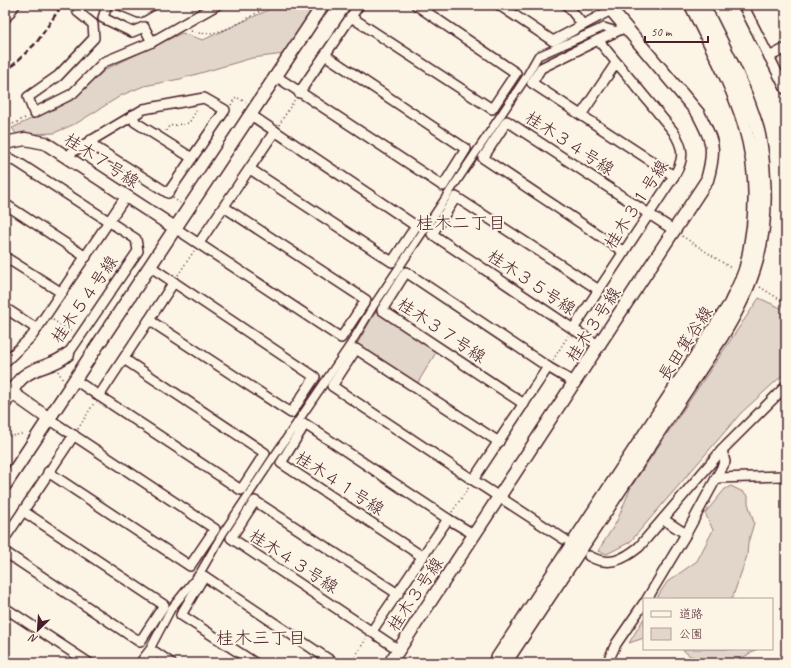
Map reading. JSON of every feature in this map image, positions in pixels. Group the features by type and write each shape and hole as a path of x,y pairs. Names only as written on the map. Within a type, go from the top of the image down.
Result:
{"street":[{"path":"6,16 15,5"},
{"path":"80,5 78,12 94,24 94,38 58,76 28,97 34,113 72,94 104,62 152,42 212,6"},
{"path":"107,5 103,18 132,32 144,26 152,42"},
{"path":"120,5 139,9 153,5"},
{"path":"5,484 74,383 323,5"},
{"path":"299,93 359,5"},
{"path":"351,17 492,109 516,73 416,5"},
{"path":"499,5 553,40 583,25 607,10"},
{"path":"567,5 583,25"},
{"path":"743,5 786,90"},
{"name":"長田箕谷線","path":"494,663 730,304 745,270 755,204 753,160 747,131 698,7"},
{"name":"長田箕谷線","path":"505,663 721,338 740,308 754,272 762,238 766,204 763,159 758,128 739,78 698,7"},
{"path":"604,27 607,10"},
{"name":"桂木３号線","path":"390,663 600,346 707,180 712,162 713,147 709,133 698,113 621,29 607,10"},
{"path":"139,663 150,649 172,609 200,573 223,533 350,345 374,305 525,79 538,56 604,27 621,29"},
{"path":"621,29 541,68 532,84 674,176"},
{"name":"桂木３１号線","path":"574,328 681,165 682,154 679,141 598,40"},
{"path":"769,57 786,48"},
{"path":"277,77 299,93 443,186 466,149 325,55"},
{"path":"581,115 616,63"},
{"path":"68,157 72,152 91,140 144,109 204,98 225,110 168,192 95,147 91,140"},
{"path":"250,169 392,262 416,226 275,131 254,111"},
{"path":"133,115 135,122 192,158"},
{"name":"桂木３４号線","path":"624,252 483,158 507,121 675,231"},
{"path":"199,243 275,131"},
{"name":"桂木７号線","path":"5,143 25,139 45,143 175,228"},
{"name":"桂木５４号線","path":"5,160 10,159 20,163 136,239 138,251 68,354 55,364 28,373 21,378 5,403"},
{"path":"5,361 32,336 86,258 126,196"},
{"name":"桂木３５号線","path":"574,328 432,234 456,197 599,290"},
{"path":"5,204 86,258"},
{"path":"175,228 341,338 366,300 224,207"},
{"path":"5,257 62,293"},
{"path":"149,320 291,413 315,376 150,267"},
{"name":"桂木３７号線","path":"524,404 382,310 406,272 548,367"},
{"path":"99,396 174,282"},
{"path":"5,308 37,329"},
{"path":"574,328 600,346"},
{"path":"499,442 356,349 332,386 499,498 564,539"},
{"path":"74,383 99,396 241,490 265,453 124,358"},
{"path":"473,480 548,367 575,383"},
{"path":"590,556 596,560 610,562 626,558 663,519 722,450 786,386"},
{"path":"11,392 215,529 190,566 48,472"},
{"name":"桂木４１号線","path":"423,557 281,463 305,424 448,519"},
{"path":"5,538 74,435"},
{"path":"648,598 686,534 725,462 722,450"},
{"path":"716,478 786,476"},
{"name":"桂木４３号線","path":"398,594 255,501 231,538 399,650"},
{"path":"5,552 140,642 164,605 23,511"},
{"path":"372,631 448,519 475,535"},
{"path":"663,519 686,534"},
{"path":"255,663 181,615 204,576 334,663"},
{"path":"607,663 616,644 643,604"},
{"path":"5,608 89,663"},
{"path":"148,663 154,652 171,663"}],"path":[{"path":"180,26 200,34 228,29 270,5"},
{"path":"275,131 299,93"},
{"path":"225,110 236,97 254,111"},
{"path":"161,138 169,126 189,123 204,98"},
{"path":"5,113 11,125 34,113"},
{"path":"168,192 169,196 188,209"},
{"path":"675,231 731,268"},
{"path":"174,282 199,243"},
{"path":"760,287 784,302 786,300"},
{"path":"54,321 79,338"},
{"path":"548,367 574,328"},
{"path":"55,364 62,379 74,383"},
{"path":"74,435 99,396"},
{"path":"5,437 22,434 34,442"},
{"path":"448,519 473,480"},
{"path":"351,663 372,631"}],"green space":[{"path":"279,5 315,5 284,54 252,58 180,79 144,86 122,95 77,123 54,133 17,135 12,128 75,98 106,69 182,33 203,40"},
{"path":"759,298 781,308 786,304 786,372 741,413 630,542 607,554 598,551 617,521 631,487"},
{"path":"376,311 437,351 417,384 357,344"},
{"path":"731,486 748,496 748,503 754,523 748,543 747,556 732,598 657,598 667,582 697,561 713,530 705,513 725,489"},
{"path":"643,620 643,638 629,643"},
{"path":"683,650 755,650 734,663 720,663 690,656"}],"railway":[{"path":"5,73 37,42 62,5"}],"district":[{"name":"桂木二丁目","path":"461,223"},
{"name":"桂木三丁目","path":"261,638"}]}
